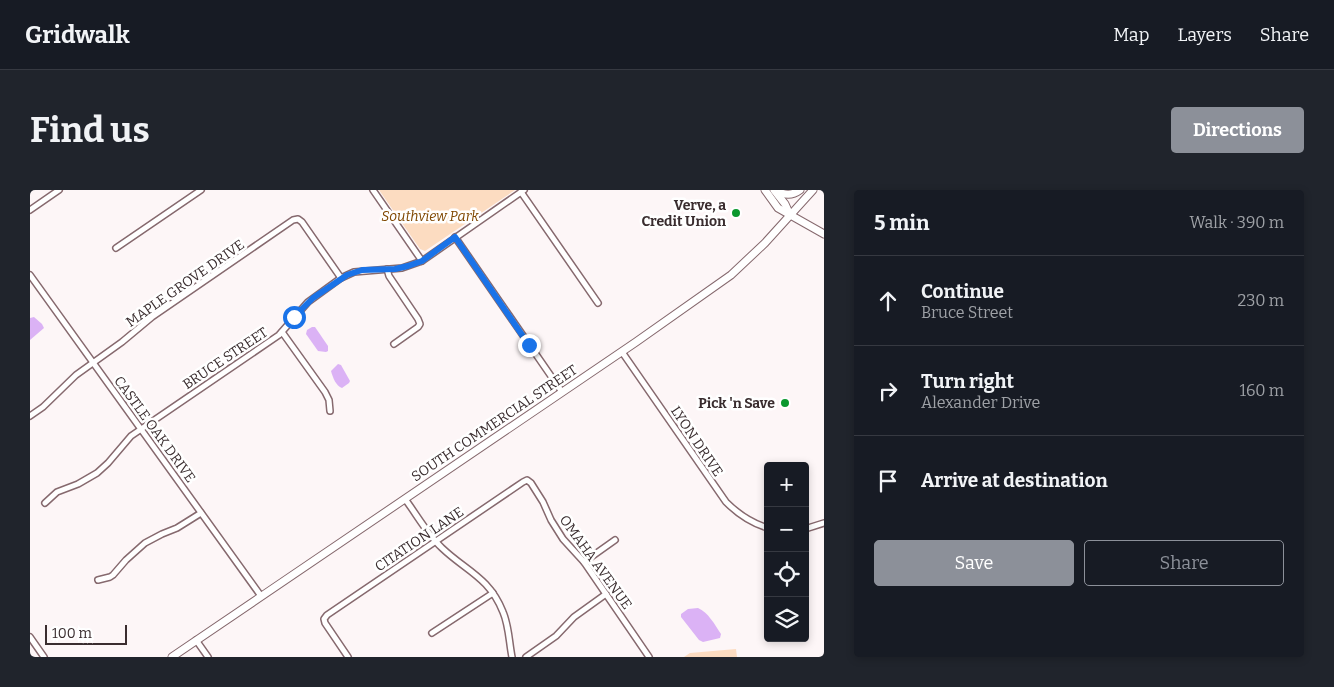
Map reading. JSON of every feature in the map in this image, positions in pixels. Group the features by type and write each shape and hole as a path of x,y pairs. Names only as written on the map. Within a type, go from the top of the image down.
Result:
{"main road":[{"path":"765,190 778,208 824,234"},
{"path":"774,190 785,204 790,215"},
{"path":"774,190 779,193 789,194 800,190"},
{"name":"SOUTH COMMERCIAL STREET","path":"172,657 622,352 731,274 765,243 813,190"}],"street":[{"path":"30,210 60,190"},
{"path":"116,248 201,190"},
{"path":"373,190 422,261"},
{"path":"523,191 598,303"},
{"name":"BRUCE STREET","path":"45,503 57,492 78,484 97,473 114,457 127,439 140,429 279,335 308,302 341,278 354,272 402,268 422,261 523,191"},
{"name":"MAPLE GROVE DRIVE","path":"30,416 44,407 64,386 152,317 296,219 302,222 341,278"},
{"path":"455,237 562,392"},
{"path":"387,270 420,324 394,344"},
{"name":"CASTLE OAK DRIVE","path":"30,275 261,596"},
{"path":"282,332 325,392 329,400 330,411"},
{"name":"LYON DRIVE","path":"622,352 726,502 745,518 764,526"},
{"name":"CITATION LANE","path":"348,657 325,623 324,618 327,615 527,480"},
{"name":"OMAHA AVENUE","path":"527,480 543,502 563,540 584,562 649,657"},
{"path":"405,498 436,542 480,578 493,593 506,620 512,657"},
{"path":"98,580 113,575 126,560 145,544 201,513"},
{"path":"809,528 824,522"},
{"path":"584,562 615,540"},
{"path":"432,633 493,593"},
{"path":"526,657 556,636 574,617 606,594"},
{"path":"30,637 44,657"},
{"path":"196,640 208,657"}],"green space":[{"name":"Southview Park","path":"379,190 515,190 425,251 420,249"},
{"path":"736,649 737,657 684,657 690,653"}],"shaded area":[{"path":"34,317 44,328 30,340 30,318"},
{"path":"315,327 328,346 328,351 318,351 306,334 307,330"},
{"path":"338,364 341,365 350,381 342,388 336,384 331,371"},
{"path":"698,608 711,619 721,634 720,638 703,642 699,640 681,617 681,614 688,609"}],"place":[{"name":"Verve, a Credit Union","path":"736,213"},
{"name":"Pick 'n Save","path":"785,403"}],"route":[{"path":"294,317 313,298 347,275 362,270 395,269 408,266 422,261 455,237 529,345"}]}
